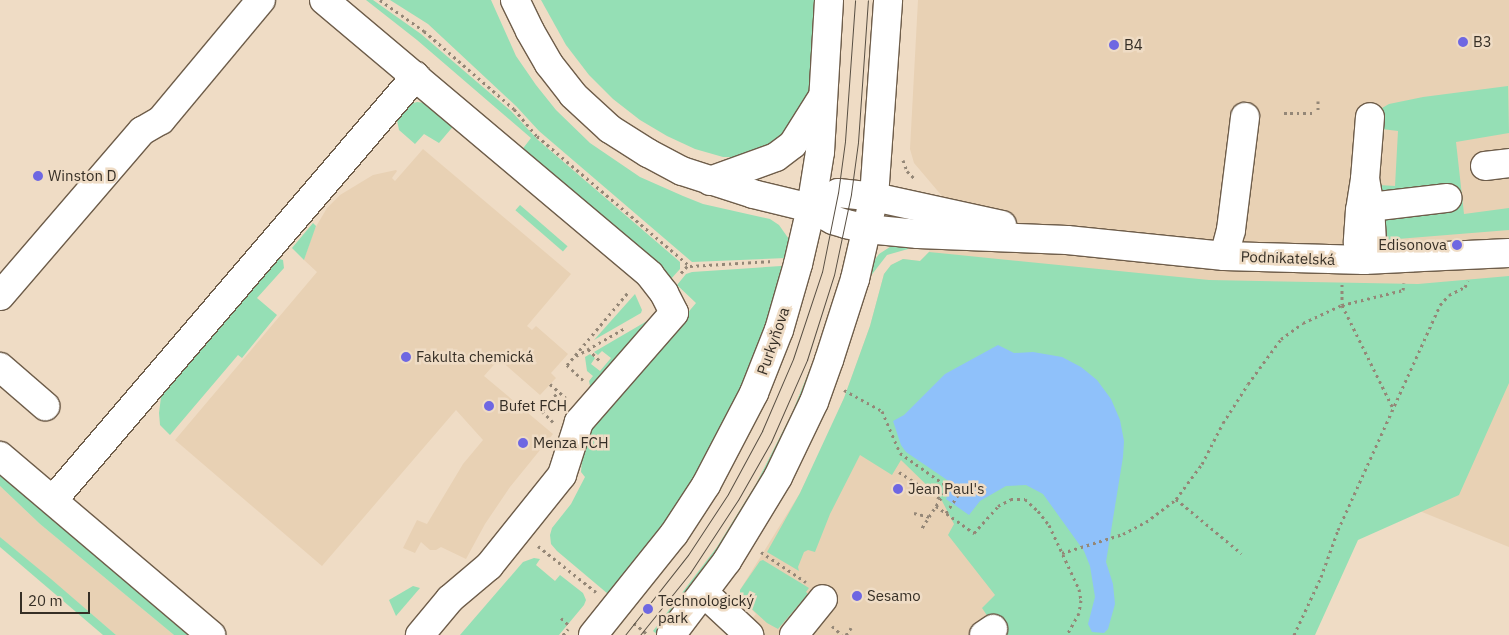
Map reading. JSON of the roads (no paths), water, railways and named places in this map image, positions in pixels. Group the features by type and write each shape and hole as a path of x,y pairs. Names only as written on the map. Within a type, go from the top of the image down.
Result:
{"street":[{"path":"0,296 142,131 160,120 261,0"},
{"path":"324,0 650,275 664,292 674,313 579,422 562,475 489,566 450,599 420,635"},
{"name":"Podnikatelská","path":"515,0 549,64 573,95 610,129 648,153 682,171 710,181 811,208 856,226 918,234 1067,240 1224,256 1364,260 1509,253"},
{"name":"Purkyňova","path":"582,630 674,534 706,485 754,393 778,330 798,264 811,208 820,152 829,0"},
{"path":"671,635 732,553 778,477 810,410 855,279 856,226 863,196 888,0"},
{"path":"53,500 416,76"},
{"path":"710,181 776,157 793,144 823,97"},
{"path":"1224,256 1231,230 1245,117"},
{"path":"1364,260 1358,242 1360,210 1366,179 1370,117"},
{"path":"1364,260 1372,243 1366,179"},
{"path":"811,208 838,193 863,196"},
{"name":"Podnikatelská","path":"863,196 1067,240"},
{"path":"1370,207 1447,198"},
{"path":"0,367 45,406"},
{"path":"0,456 210,635"},
{"path":"794,635 816,592"},
{"path":"704,593 748,635"}],"water":[{"path":"998,345 1014,353 1033,352 1062,357 1081,367 1097,380 1111,399 1120,420 1124,441 1123,457 1106,562 1113,584 1115,604 1108,629 1104,633 1092,632 1088,624 1095,597 1090,566 1084,551 1043,494 1026,485 1006,486 980,501 969,515 946,499 953,484 906,452 901,445 893,421 904,415 945,374"}],"tram line":[{"path":"625,635 688,555 728,494 762,431 793,359 822,272 838,193 845,141 855,0"},
{"path":"640,635 690,573 738,500 771,442 807,360 834,275 851,194 858,142 868,0"}],"place":[{"name":"B3","path":"1463,42"},
{"name":"B4","path":"1114,45"},
{"name":"Winston D","path":"38,176"},
{"name":"Edisonova","path":"1457,245"},
{"name":"Fakulta chemická","path":"406,357"},
{"name":"Bufet FCH","path":"489,406"},
{"name":"Menza FCH","path":"523,443"},
{"name":"Jean Paul's","path":"898,489"},
{"name":"Sesamo","path":"857,596"},
{"name":"Technologický park","path":"648,609"}]}
